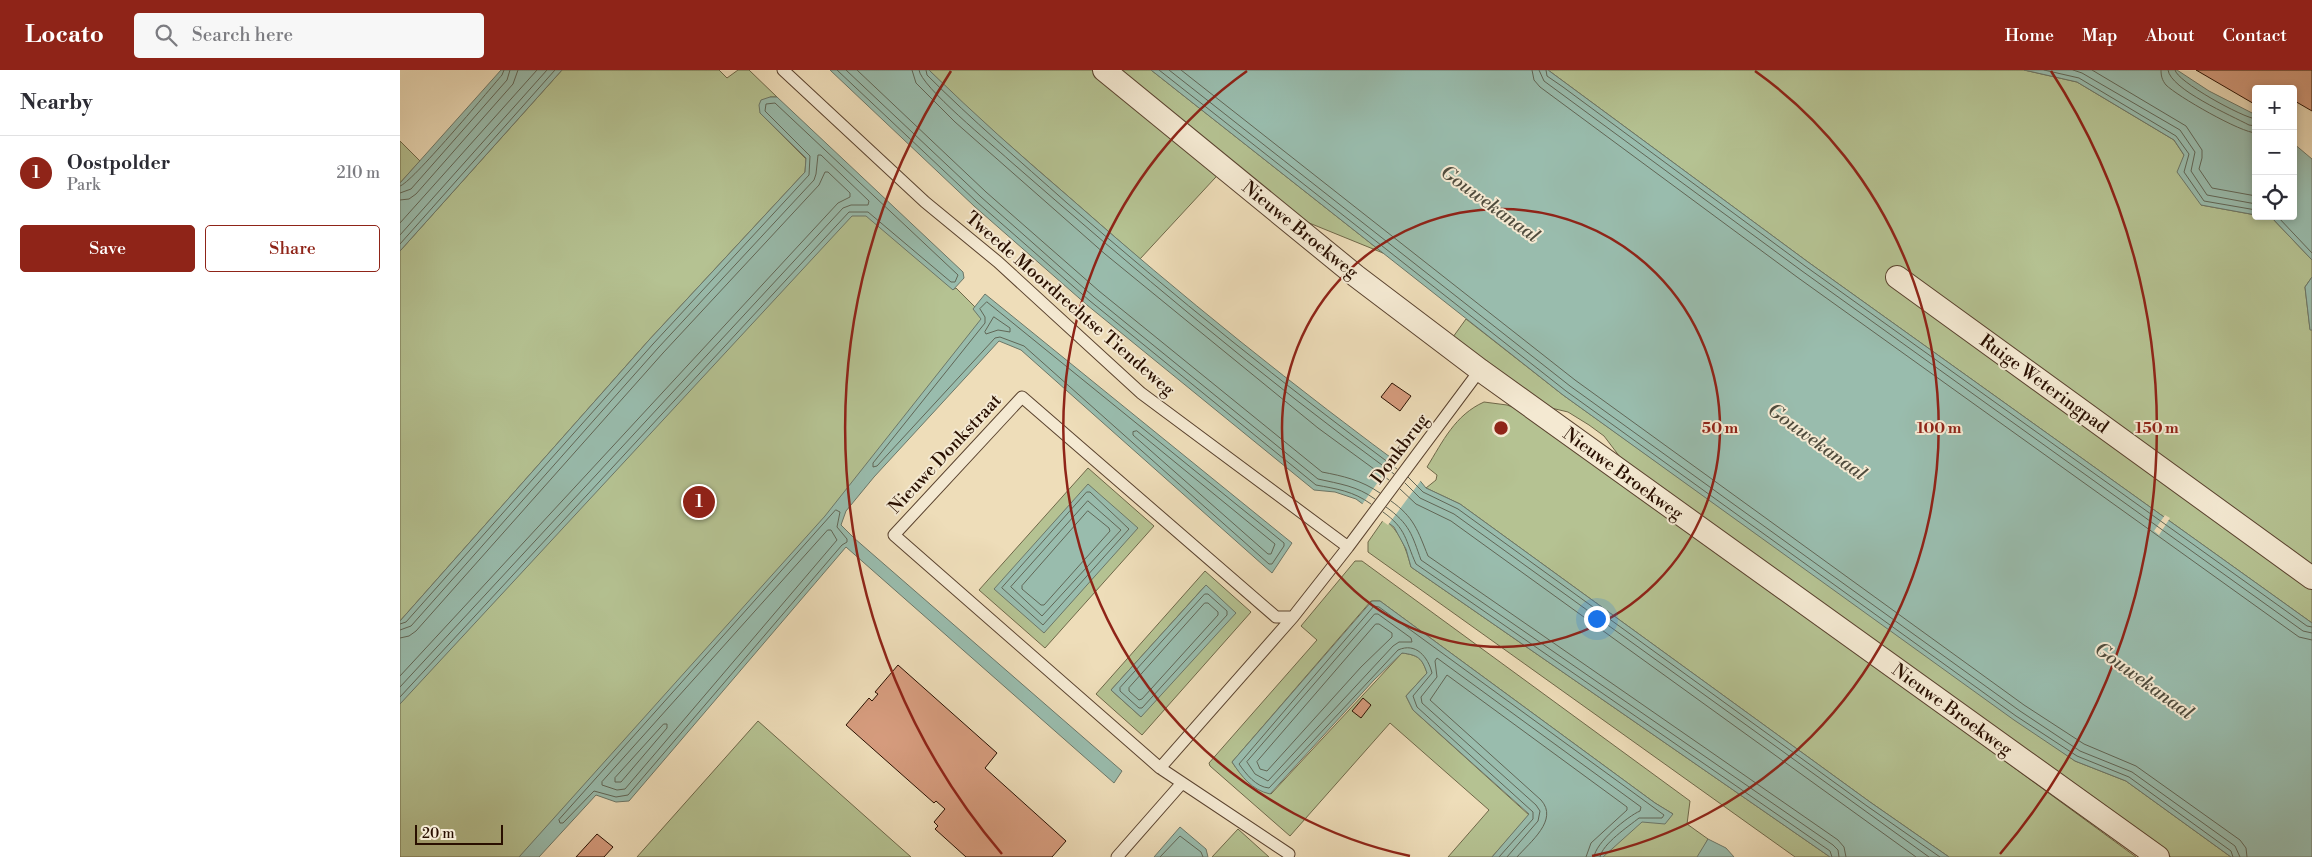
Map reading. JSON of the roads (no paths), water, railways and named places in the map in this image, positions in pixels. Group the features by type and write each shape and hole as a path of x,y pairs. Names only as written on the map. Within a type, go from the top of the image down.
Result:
{"street":[{"name":"Nieuwe Broekweg","path":"1104,70 1356,276 1480,370 2158,857"},
{"name":"Ruige Weteringpad","path":"1897,277 2312,578"}],"lane":[{"name":"Tweede Moordrechtse Tiendeweg","path":"782,70 925,202 998,262 1141,393 1348,547"},
{"name":"Donkbrug","path":"1348,547 1480,370"},
{"name":"Nieuwe Donkstraat","path":"1289,854 1160,768 894,535 1022,397 1276,618 1294,617"},
{"path":"1160,768 1294,617 1348,547"},
{"path":"1117,857 1182,783"}],"water":[{"path":"501,70 562,70 400,251 400,183"},
{"path":"830,70 929,70 1015,150 1111,234 1284,376 1417,477 1426,488 1460,504 1870,802 1949,857 1830,857 1411,567 1406,549 1394,527 1356,499 1335,492 1314,490 1087,305 974,206"},
{"name":"Gouwekanaal","path":"1151,70 1548,70 1808,262 2312,623 2312,857 2231,857 2126,781 2075,761 2014,720 1563,395"},
{"path":"2024,70 2177,70 2209,91 2252,113 2252,214 2201,205 2177,172 2184,155 2174,140 2077,82"},
{"path":"777,97 963,272 964,278 953,290 866,216 852,216 400,704 400,621 649,340 805,172 806,158 760,113 759,105 761,100"},
{"path":"2297,146 2312,159 2312,260 2274,220 2297,220"},
{"path":"2312,277 2312,330 2310,330 2305,287"},
{"path":"985,294 1292,543 1272,573 1021,350 999,341 874,477 846,511 841,525 854,538 1122,771 1114,783 846,547 629,801 616,802 596,795 539,857 519,857 825,516 981,319 973,309"},
{"path":"1088,484 1138,528 1044,633 994,589"},
{"path":"1206,585 1236,613 1141,717 1111,690"},
{"path":"1372,601 1380,601 1655,803 1673,814 1665,824 1642,822 1603,857 1492,857 1529,814 1413,710 1406,696 1427,673 1419,658 1402,653 1374,680 1270,794 1253,786 1244,778 1232,762"},
{"path":"1180,827 1206,849 1208,857 1154,857"},
{"path":"1708,839 1726,848 1734,857 1697,857"}],"place":[{"name":"Oostpolder","path":"699,502"}]}
